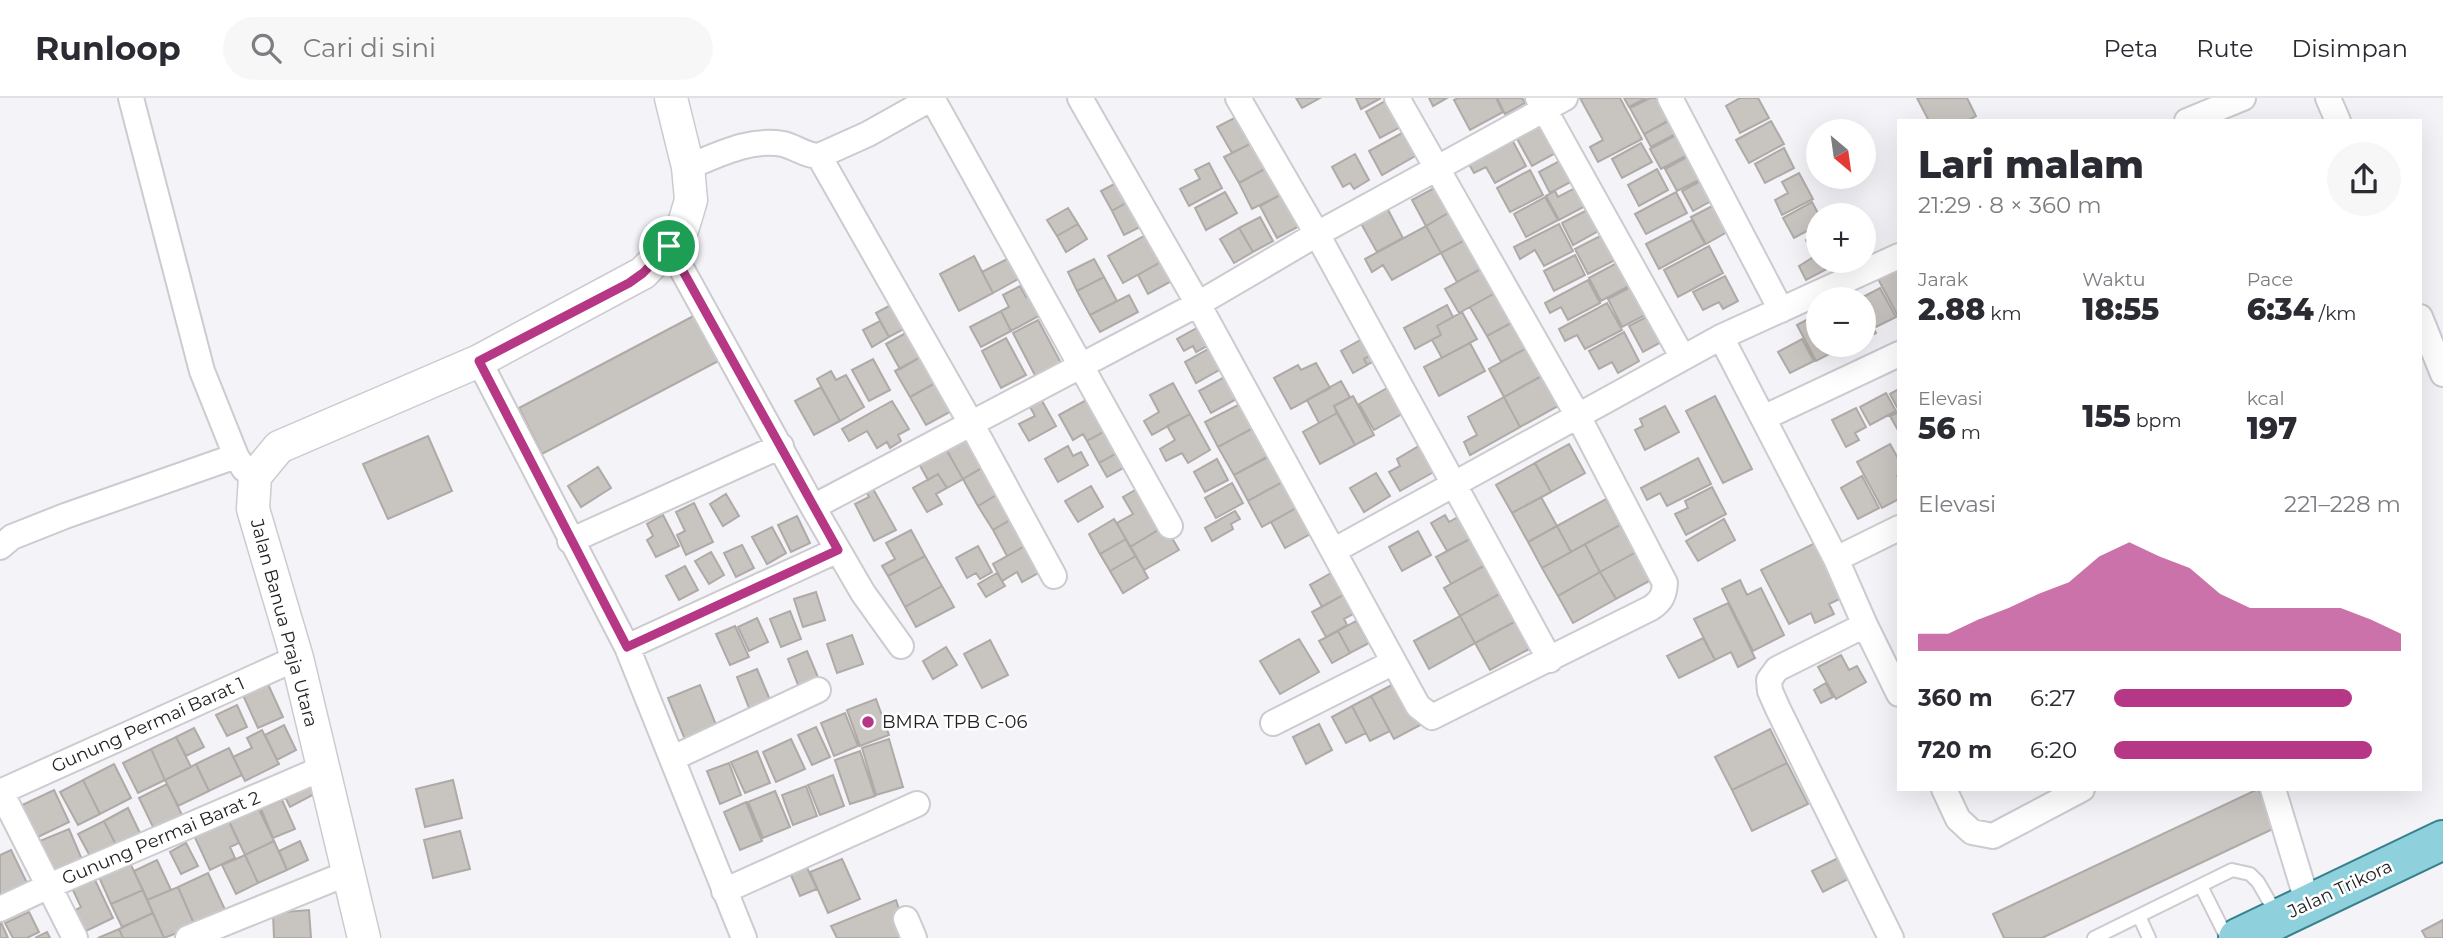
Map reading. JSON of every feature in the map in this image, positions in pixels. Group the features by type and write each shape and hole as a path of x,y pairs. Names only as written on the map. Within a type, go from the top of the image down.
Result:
{"main road":[{"name":"Jalan Trikora","path":"2294,920 2443,841"},
{"name":"Jalan Trikora","path":"2238,938 2443,869"}],"street":[{"path":"131,98 202,371 245,466"},
{"path":"4,541 65,516 245,466 279,447 479,361 629,283 643,273 669,246 683,227 691,200 688,167 671,98"},
{"path":"688,167 743,146 766,143 785,145 819,156 868,134 932,98 1170,526"},
{"path":"1080,98 1198,304 1418,706 1432,718 1651,608 1660,601 1665,583 1578,416 1396,98"},
{"path":"1238,98 1317,234 1550,660"},
{"path":"1670,98 1781,310"},
{"path":"2192,119 2243,98"},
{"path":"2328,98 2337,119"},
{"path":"813,507 1198,304 1549,102 1684,358"},
{"path":"819,156 972,425 1054,576"},
{"path":"669,246 813,507 868,601 901,646"},
{"path":"1333,551 1721,337 1897,257"},
{"path":"2422,322 2443,374"},
{"path":"1721,337 1836,559 1897,690"},
{"path":"1763,418 1897,355"},
{"path":"479,361 627,647 744,938"},
{"path":"570,541 781,446"},
{"name":"Jalan Banua Praja Utara","path":"245,466 253,509 297,658 364,938"},
{"path":"1836,559 1897,529"},
{"path":"627,647 838,550"},
{"path":"1865,625 1777,669 1769,680 1770,691 1778,709 1891,938"},
{"name":"Gunung Permai Barat 1","path":"1,792 297,658"},
{"path":"1273,723 1394,662"},
{"path":"673,758 818,690"},
{"name":"Gunung Permai Barat 2","path":"0,909 323,768"},
{"path":"1945,791 1958,819 1972,832 1993,836 2078,791"},
{"path":"2273,791 2294,920"},
{"path":"1,792 75,938"},
{"path":"724,891 918,804"},
{"path":"188,938 348,873"}],"lane":[{"path":"2094,938 2232,870 2250,874 2294,920"},
{"path":"2202,886 2227,938"},
{"path":"2139,916 2149,938"}],"building":[{"path":"1296,98 1320,98 1302,108"},
{"path":"1356,98 1381,98 1361,109"},
{"path":"1429,98 1447,98 1433,106"},
{"path":"1496,98 1503,112 1470,130 1454,100"},
{"path":"1497,98 1522,98 1525,103 1505,114"},
{"path":"1580,98 1620,98 1642,139 1598,162 1590,147 1603,140"},
{"path":"1624,98 1646,98 1629,107"},
{"path":"1650,98 1666,98 1673,112 1665,116 1667,121 1644,134 1630,108"},
{"path":"1740,98 1758,98 1769,118 1740,133 1726,106"},
{"path":"1917,98 1967,98 1976,116 1971,119 1928,119"},
{"path":"1387,100 1408,123 1380,138 1366,112"},
{"path":"1244,113 1258,140 1232,153 1217,127"},
{"path":"1676,117 1683,130 1651,147 1644,134"},
{"path":"1545,119 1561,150 1532,166 1515,135"},
{"path":"1771,121 1784,144 1749,163 1736,140"},
{"path":"1411,128 1424,151 1382,175 1369,151"},
{"path":"1684,131 1695,151 1661,169 1650,149"},
{"path":"1510,136 1526,166 1495,183 1486,167 1474,173 1466,159"},
{"path":"1258,140 1272,165 1239,183 1224,157"},
{"path":"1641,143 1652,162 1622,178 1612,159"},
{"path":"1784,148 1794,168 1765,183 1755,164"},
{"path":"1696,152 1709,175 1677,191 1665,169"},
{"path":"1355,154 1369,180 1354,189 1350,183 1343,187 1332,167"},
{"path":"1565,158 1576,179 1550,193 1539,172"},
{"path":"1209,163 1222,188 1189,206 1180,189 1200,179 1195,170"},
{"path":"1272,165 1286,192 1252,209 1239,183"},
{"path":"1657,169 1668,190 1639,206 1628,185"},
{"path":"1530,170 1543,195 1510,212 1497,188"},
{"path":"1799,173 1813,199 1782,215 1775,200 1788,193 1782,182"},
{"path":"1710,176 1720,196 1693,211 1682,191"},
{"path":"1122,180 1133,199 1112,211 1101,191"},
{"path":"1579,186 1589,204 1559,220 1546,196 1555,191 1558,197"},
{"path":"1436,187 1450,212 1426,226 1412,200"},
{"path":"1225,192 1237,213 1206,230 1195,208"},
{"path":"1286,192 1303,224 1277,238 1260,206"},
{"path":"1676,192 1687,213 1646,234 1635,214"},
{"path":"1545,197 1558,220 1526,237 1514,214"},
{"path":"1133,199 1146,224 1124,235 1112,211"},
{"path":"1722,201 1727,232 1706,244 1691,217"},
{"path":"1806,205 1806,232 1794,238 1783,218"},
{"path":"1386,206 1403,238 1377,252 1359,220"},
{"path":"1068,208 1078,224 1057,236 1047,220"},
{"path":"1589,209 1600,230 1573,245 1562,223"},
{"path":"1450,212 1465,240 1441,253 1426,226"},
{"path":"1260,217 1273,241 1253,252 1239,228"},
{"path":"1692,220 1705,244 1659,269 1646,244"},
{"path":"1078,224 1087,239 1066,252 1057,236"},
{"path":"1559,224 1573,251 1544,266 1535,250 1520,259 1514,247"},
{"path":"1426,226 1441,253 1392,280 1383,265 1372,272 1365,259"},
{"path":"1239,228 1253,252 1234,263 1220,239"},
{"path":"1151,232 1166,259 1123,283 1108,256"},
{"path":"1604,234 1617,259 1588,274 1575,249"},
{"path":"1465,240 1481,269 1457,282 1441,253"},
{"path":"1709,246 1723,273 1678,297 1664,270"},
{"path":"1575,255 1585,275 1554,291 1544,271"},
{"path":"974,256 993,293 959,311 940,274"},
{"path":"1009,258 1020,278 993,293 982,272"},
{"path":"1626,258 1638,281 1601,301 1589,278"},
{"path":"1094,259 1104,277 1077,291 1068,272"},
{"path":"1166,259 1177,278 1148,294 1138,275"},
{"path":"1806,262 1806,273 1819,273 1806,280 1799,266"},
{"path":"1481,269 1495,293 1459,313 1445,289"},
{"path":"1897,269 1897,314 1877,277"},
{"path":"1725,276 1738,301 1723,309 1719,302 1703,310 1693,292"},
{"path":"1104,277 1117,301 1090,315 1077,291"},
{"path":"1588,280 1600,303 1568,320 1561,307 1550,313 1545,303"},
{"path":"1640,282 1647,314 1622,327 1608,299"},
{"path":"1020,286 1026,297 1034,293 1044,313 1011,331 1001,311 1009,307 1003,295"},
{"path":"1880,288 1896,317 1876,327 1876,290"},
{"path":"1495,293 1511,323 1487,336 1470,307"},
{"path":"1129,295 1138,312 1100,332 1090,315"},
{"path":"898,301 911,325 889,337 876,313"},
{"path":"1607,303 1622,330 1585,349 1577,335 1565,341 1559,329"},
{"path":"1447,305 1453,317 1437,326 1441,335 1415,349 1404,328"},
{"path":"705,310 726,357 542,454 519,408"},
{"path":"1001,311 1011,331 981,347 970,327"},
{"path":"1462,312 1477,339 1442,358 1432,340 1441,335 1437,326"},
{"path":"1652,314 1665,340 1643,352 1629,326"},
{"path":"1038,320 1061,363 1036,377 1013,333"},
{"path":"1806,320 1806,342 1797,325"},
{"path":"880,321 889,337 872,347 863,330"},
{"path":"1511,323 1525,349 1501,362 1487,336"},
{"path":"1204,324 1214,342 1196,352 1193,346 1184,351 1177,339"},
{"path":"915,328 924,355 900,369 886,344"},
{"path":"1624,332 1639,361 1618,373 1612,362 1599,369 1589,351"},
{"path":"1006,338 1026,375 1001,388 982,351"},
{"path":"1362,339 1371,355 1364,359 1367,365 1353,373 1341,351"},
{"path":"1802,339 1806,346 1806,357 1812,357 1814,361 1790,373 1778,352"},
{"path":"1470,343 1485,371 1439,396 1424,367"},
{"path":"1212,347 1228,365 1196,383 1185,362"},
{"path":"1525,349 1541,376 1504,397 1489,369"},
{"path":"924,355 939,381 910,397 895,371"},
{"path":"1371,355 1382,357 1367,365 1364,359"},
{"path":"873,359 890,390 869,401 852,370"},
{"path":"1316,363 1330,388 1291,409 1274,378 1298,365 1301,370"},
{"path":"831,371 836,380 846,375 864,407 840,421 817,379"},
{"path":"1551,371 1567,401 1520,427 1504,397"},
{"path":"1230,374 1242,396 1211,413 1199,391"},
{"path":"939,381 955,409 926,425 910,397"},
{"path":"1341,381 1350,397 1334,406 1337,413 1319,423 1307,400"},
{"path":"1173,383 1190,414 1152,435 1144,421 1159,412 1150,395"},
{"path":"821,387 840,421 814,435 795,401"},
{"path":"1387,388 1402,414 1374,430 1359,404"},
{"path":"1897,390 1897,407 1890,394"},
{"path":"1886,393 1896,411 1870,425 1860,407"},
{"path":"1353,396 1374,435 1355,445 1334,406"},
{"path":"1715,396 1752,469 1723,483 1686,411"},
{"path":"1504,397 1520,427 1470,455 1464,442 1477,435 1468,417"},
{"path":"1041,399 1056,426 1029,441 1019,424 1035,416 1029,405"},
{"path":"1088,399 1105,431 1087,441 1083,434 1073,440 1059,415"},
{"path":"892,401 909,429 898,435 901,441 890,448 887,442 877,448 867,431 849,441 842,429"},
{"path":"1244,402 1257,426 1218,447 1205,422"},
{"path":"1665,406 1679,432 1645,450 1635,430 1643,426 1640,419"},
{"path":"1856,408 1866,427 1855,433 1859,440 1846,447 1832,420"},
{"path":"1337,413 1355,445 1320,464 1303,432"},
{"path":"1897,413 1897,428 1890,416"},
{"path":"1190,414 1210,450 1188,463 1182,453 1166,461 1160,449 1175,440 1167,426"},
{"path":"1262,423 1278,452 1234,475 1218,447"},
{"path":"1105,431 1117,453 1099,463 1087,441"},
{"path":"974,433 991,463 963,479 946,449"},
{"path":"428,436 452,491 388,519 363,464"},
{"path":"1424,443 1439,469 1400,491 1389,472 1400,466 1397,459"},
{"path":"1569,444 1585,473 1551,492 1535,463"},
{"path":"1890,444 1897,456 1897,500 1882,508 1857,462"},
{"path":"1068,446 1073,456 1081,452 1088,465 1058,482 1045,459"},
{"path":"946,449 963,479 947,488 938,474 928,480 919,464"},
{"path":"1117,453 1125,467 1107,477 1099,463"},
{"path":"1270,455 1284,481 1248,501 1234,475"},
{"path":"1698,458 1711,484 1667,506 1660,493 1647,500 1641,488"},
{"path":"1217,459 1228,480 1205,492 1194,472"},
{"path":"1535,463 1551,492 1512,513 1496,485"},
{"path":"988,464 1003,491 978,506 963,479"},
{"path":"598,467 611,488 581,507 568,486"},
{"path":"1376,473 1390,496 1364,512 1350,488"},
{"path":"938,474 947,488 936,494 942,504 927,512 913,488"},
{"path":"1862,476 1879,508 1858,519 1841,488"},
{"path":"1284,481 1298,507 1262,527 1248,501"},
{"path":"1232,483 1243,503 1216,518 1205,498"},
{"path":"1091,486 1103,507 1078,522 1065,501"},
{"path":"1142,486 1165,526 1130,547 1117,523 1133,514 1123,497"},
{"path":"872,487 896,530 874,541 855,504 869,497 866,491"},
{"path":"1712,487 1726,514 1686,535 1675,514 1688,508 1685,501"},
{"path":"1003,491 1017,516 993,530 978,506"},
{"path":"726,494 739,516 723,526 710,504"},
{"path":"1541,497 1557,526 1528,542 1512,513"},
{"path":"1606,499 1620,525 1571,552 1557,526"},
{"path":"694,503 713,542 686,555 677,535 685,531 676,512"},
{"path":"1298,507 1312,533 1285,548 1271,522"},
{"path":"1235,511 1240,519 1231,524 1233,529 1212,541 1205,528"},
{"path":"663,515 679,546 656,557 647,540 653,536 647,524"},
{"path":"1445,515 1449,522 1458,517 1470,539 1447,551 1431,523"},
{"path":"797,516 810,543 791,552 778,525"},
{"path":"1017,516 1032,542 1007,556 993,530"},
{"path":"1114,519 1126,539 1100,554 1089,534"},
{"path":"1724,519 1735,540 1698,561 1686,541"},
{"path":"1620,525 1636,552 1600,572 1585,544"},
{"path":"1165,526 1179,550 1144,570 1130,547"},
{"path":"1557,526 1571,552 1542,568 1528,542"},
{"path":"772,527 786,553 767,564 752,537"},
{"path":"911,530 925,556 888,576 882,566 895,559 886,543"},
{"path":"1418,531 1431,555 1402,571 1389,547"},
{"path":"1126,539 1136,556 1110,571 1100,554"},
{"path":"1470,539 1495,560 1451,584 1436,557"},
{"path":"1823,539 1850,594 1829,604 1834,614 1815,623 1811,613 1789,624 1761,570"},
{"path":"1032,542 1047,568 1022,582 1017,572 1002,581 993,564"},
{"path":"1585,544 1600,572 1558,596 1542,568"},
{"path":"742,545 754,568 736,577 724,553"},
{"path":"978,546 992,572 980,579 976,573 967,578 956,558"},
{"path":"711,552 724,575 709,584 695,561"},
{"path":"1636,552 1651,580 1616,599 1600,572"},
{"path":"925,556 942,586 905,607 888,576"},
{"path":"1136,556 1148,578 1123,593 1110,571"},
{"path":"1485,565 1501,593 1460,616 1444,588"},
{"path":"685,566 698,590 679,600 666,576"},
{"path":"1600,572 1616,599 1573,623 1558,596"},
{"path":"997,573 1005,586 986,597 978,584"},
{"path":"1331,573 1343,595 1322,607 1310,585"},
{"path":"1740,580 1747,595 1761,588 1784,635 1753,651 1722,589"},
{"path":"942,586 954,607 916,627 905,607"},
{"path":"816,592 825,620 803,627 794,599"},
{"path":"1501,593 1516,621 1475,643 1460,616"},
{"path":"1343,595 1353,614 1344,619 1347,625 1326,637 1312,612"},
{"path":"1728,603 1755,658 1738,667 1731,652 1715,660 1694,619"},
{"path":"790,611 801,639 781,647 770,619"},
{"path":"1460,616 1475,643 1429,669 1414,641"},
{"path":"757,618 768,642 749,651 738,627"},
{"path":"1356,621 1369,643 1350,653 1338,631"},
{"path":"1516,621 1531,648 1490,670 1475,643"},
{"path":"735,626 749,657 730,665 716,634"},
{"path":"1338,631 1350,653 1332,663 1319,641"},
{"path":"852,635 863,664 837,673 827,644"},
{"path":"1703,638 1715,660 1679,678 1667,656"},
{"path":"1299,639 1319,672 1280,694 1260,661"},
{"path":"990,640 1008,675 982,688 964,654"},
{"path":"946,647 957,665 933,679 923,661"},
{"path":"807,651 820,682 800,690 788,659"},
{"path":"1841,655 1849,670 1857,666 1866,682 1836,699 1818,667"},
{"path":"757,669 770,700 749,708 737,677"},
{"path":"1401,680 1424,723 1394,739 1371,696"},
{"path":"267,682 283,717 258,728 242,693"},
{"path":"1826,683 1833,697 1821,703 1814,690"},
{"path":"700,685 718,730 686,742 668,698"},
{"path":"1371,696 1390,731 1370,741 1352,706"},
{"name":"BMRA TPB C-06","path":"876,699 889,735 860,746 847,710"},
{"path":"237,705 247,727 227,736 216,715"},
{"path":"1352,706 1366,733 1346,743 1332,717"},
{"path":"845,713 858,746 834,756 821,723"},
{"path":"1319,724 1332,750 1306,764 1293,737"},
{"path":"284,725 296,750 277,760 265,735"},
{"path":"816,727 830,757 812,765 798,735"},
{"path":"194,728 204,747 186,756 176,737"},
{"path":"1770,729 1787,763 1732,790 1715,757"},
{"path":"262,730 279,764 245,781 233,757 252,748 247,738"},
{"path":"176,737 191,767 165,780 151,749"},
{"path":"791,739 805,769 776,782 763,752"},
{"path":"889,739 903,787 876,795 862,748"},
{"path":"229,748 242,775 209,791 196,764"},
{"path":"151,749 165,780 138,793 123,763"},
{"path":"757,751 770,783 745,793 731,762"},
{"path":"860,751 875,796 850,804 835,760"},
{"path":"729,763 741,795 720,804 707,771"},
{"path":"1787,763 1808,804 1752,831 1732,790"},
{"path":"114,764 131,798 100,814 83,780"},
{"path":"196,764 209,791 178,806 165,780"},
{"path":"833,775 844,806 820,815 808,785"},
{"path":"310,777 318,792 290,807 282,791"},
{"path":"83,780 100,814 78,825 60,792"},
{"path":"453,780 462,818 425,827 416,789"},
{"path":"167,784 182,815 154,829 139,798"},
{"path":"806,786 817,816 793,825 782,795"},
{"path":"54,790 69,822 34,839 18,807"},
{"path":"775,791 790,827 763,838 748,802"},
{"path":"2254,791 2259,791 2277,827 2042,938 2004,938 1993,914"},
{"path":"282,800 295,829 273,838 261,809"},
{"path":"746,802 762,841 740,850 724,812"},
{"path":"257,805 274,841 245,855 228,819"},
{"path":"128,808 140,833 116,845 104,821"},
{"path":"228,819 239,843 230,847 235,858 210,870 191,829"},
{"path":"104,821 116,845 91,858 78,834"},
{"path":"69,829 83,862 49,876 35,843"},
{"path":"460,831 470,869 433,878 424,840"},
{"path":"274,841 287,870 258,883 245,855"},
{"path":"300,841 308,860 287,870 279,851"},
{"path":"186,843 198,866 181,874 170,852"},
{"path":"11,850 28,885 0,898 0,855"},
{"path":"245,855 258,883 236,894 222,865"},
{"path":"1844,855 1854,876 1823,892 1812,871"},
{"path":"803,859 817,889 800,896 787,866"},
{"path":"842,859 860,899 828,913 810,872"},
{"path":"157,860 171,890 147,900 134,871"},
{"path":"130,863 143,890 111,904 99,877"},
{"path":"208,873 226,912 195,926 178,887"},
{"path":"94,878 113,918 82,933 72,912 81,907 72,888"},
{"path":"178,887 195,926 164,938 147,900"},
{"path":"143,890 153,913 122,927 111,904"},
{"path":"896,900 908,936 837,938 831,926"},
{"path":"309,910 311,938 274,938 273,913"},
{"path":"29,912 39,932 27,938 13,938 5,923"},
{"path":"153,913 164,938 123,938 119,929"},
{"path":"0,920 8,938 0,938"},
{"path":"2443,920 2443,938 2426,938 2422,931"},
{"path":"119,929 123,938 98,938"},
{"path":"47,932 50,938 35,938"}],"place":[{"name":"BMRA TPB C-06","path":"868,722"}],"route":[{"path":"669,246 838,550 627,647 479,361 629,283 643,273 669,246"}]}
